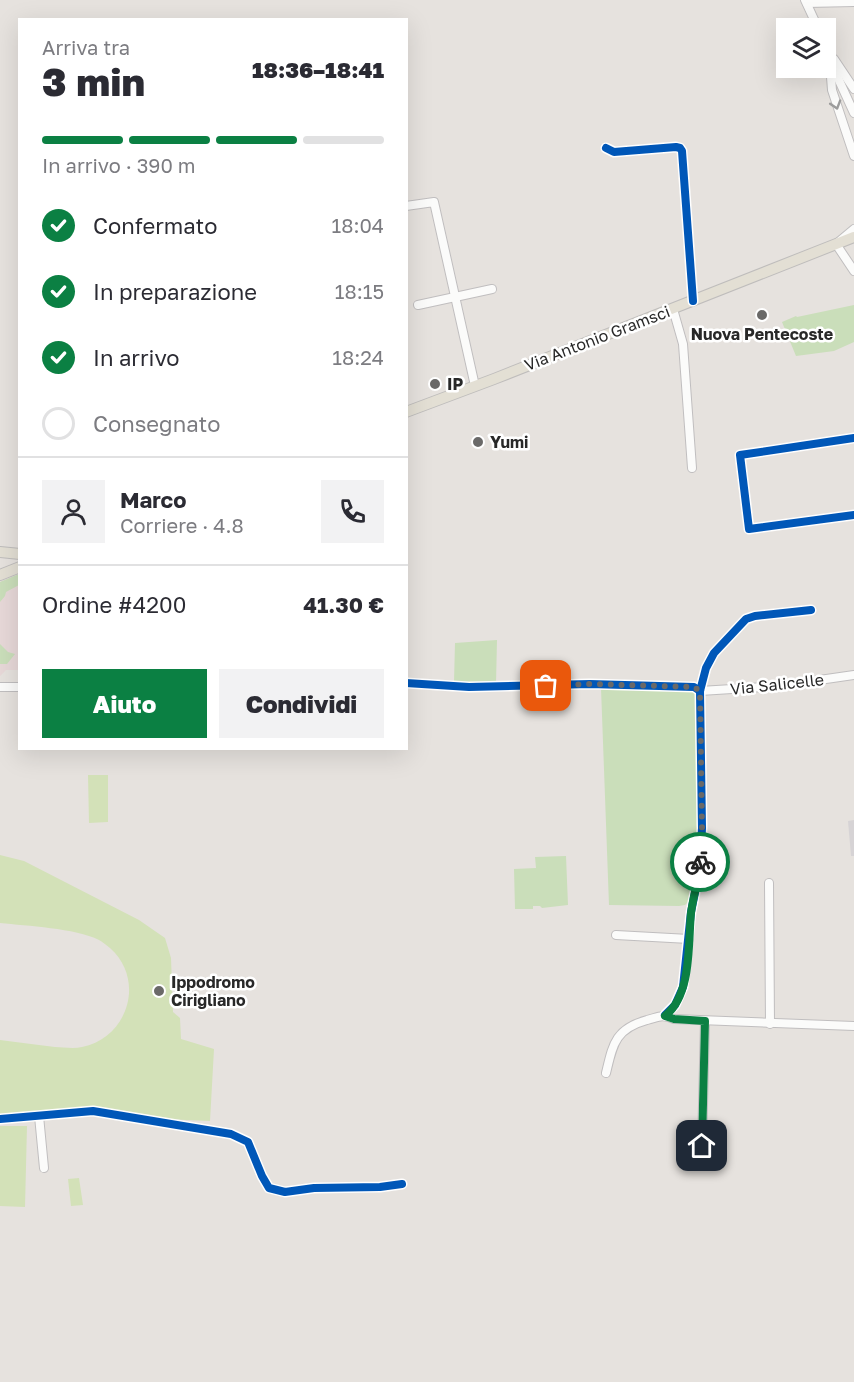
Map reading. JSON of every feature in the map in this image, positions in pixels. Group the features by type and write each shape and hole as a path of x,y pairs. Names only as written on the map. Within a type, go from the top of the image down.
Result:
{"main road":[{"name":"Via Antonio Gramsci","path":"408,411 854,238"},
{"path":"1,552 18,554"},
{"path":"0,574 18,568"}],"street":[{"path":"813,18 806,2 854,2"},
{"path":"836,61 854,89"},
{"path":"836,73 854,113"},
{"path":"831,78 832,90 854,156"},
{"path":"606,148 614,152 676,147 682,151 693,301"},
{"path":"408,207 434,202 475,386"},
{"path":"854,230 836,244 854,271"},
{"path":"418,305 492,289"},
{"path":"673,309 683,344 692,468"},
{"path":"854,438 740,454 748,530 854,515"},
{"path":"665,1016 675,1005 684,987 691,912 700,868 702,828 700,691 706,668 714,653 746,619 811,610"},
{"name":"Via Salicelle","path":"408,683 469,687 590,684 694,687 700,691 778,686 854,675"},
{"path":"0,687 18,687"},
{"path":"769,883 770,1024"},
{"path":"616,935 689,939"},
{"path":"606,1073 613,1046 624,1030 634,1024 665,1016 674,1019 705,1021 854,1026"},
{"path":"702,1146 705,1021"},
{"path":"0,1119 93,1111 231,1134 248,1142 269,1188 285,1192 314,1188 380,1187 402,1184"},
{"path":"39,1116 44,1168"}],"shaded area":[{"path":"18,574 18,670 6,670 0,676 0,582"},
{"path":"854,820 854,856 851,856 848,821"}],"green space":[{"path":"854,305 854,342 834,351 796,356 782,322 796,316"},
{"path":"18,574 18,586 6,592 0,602 0,582"},
{"path":"497,640 496,684 454,682 455,643"},
{"path":"0,644 8,652 15,654 7,664 0,664"},
{"path":"601,688 691,689 697,692 697,845 688,902 685,905 609,905"},
{"path":"88,775 108,775 108,822 89,823"},
{"name":"Ippodromo Cirigliano","path":"0,855 24,861 139,920 165,938 171,958 173,1012 180,1018 181,1039 214,1049 210,1121 163,1119 119,1114 109,1109 82,1108 0,1114 0,1040 72,1048 98,1041 111,1032 121,1020 127,1006 129,991 127,976 121,961 110,948 99,940 64,930 0,923"},
{"path":"566,856 568,905 515,909 514,869 536,868 535,857"},
{"path":"0,1126 27,1126 25,1207 0,1206"},
{"path":"79,1178 83,1205 71,1206 68,1179"}],"cycle path":[{"path":"606,148 614,152 676,147 682,151 693,301"},
{"path":"854,438 740,455 749,529 854,515"},
{"path":"665,1015 675,1005 683,987 691,912 700,868 702,828 700,691 706,668 714,653 746,619 811,610"},
{"path":"408,683 469,687 590,684 694,687 700,691"},
{"path":"0,1119 93,1111 231,1134 248,1142 269,1188 285,1192 314,1188 380,1187 402,1184"}],"way so far":[{"path":"546,686 590,684 694,687 700,691 702,828 700,862"}],"place":[{"name":"Nuova Pentecoste","path":"762,315"},
{"name":"IP","path":"435,384"},
{"name":"Yumi","path":"478,442"},
{"name":"Ippodromo Cirigliano","path":"159,991"}],"route":[{"path":"700,862 691,912 684,987 672,1010 665,1016 674,1019 705,1021 702,1146"}]}
